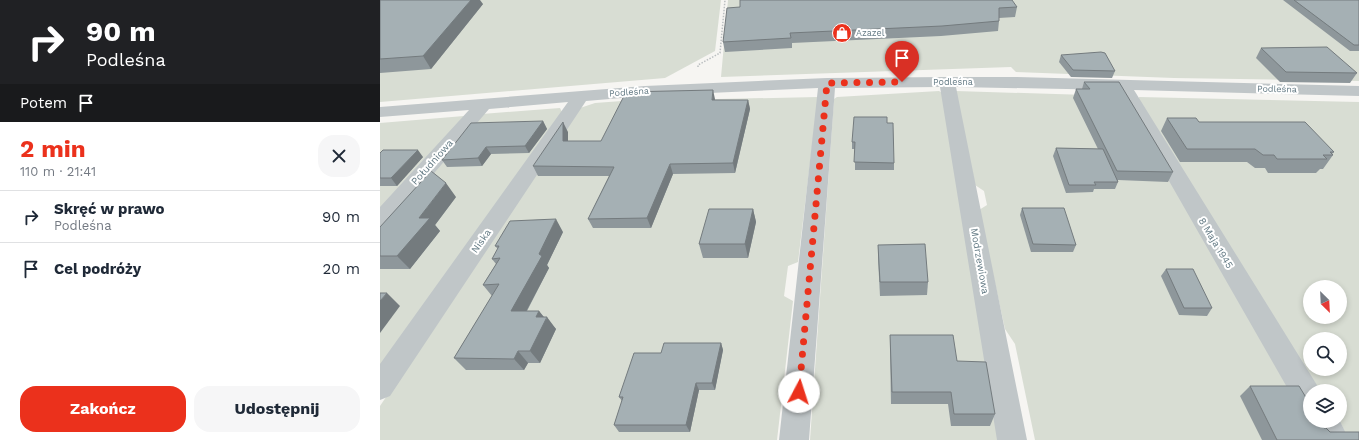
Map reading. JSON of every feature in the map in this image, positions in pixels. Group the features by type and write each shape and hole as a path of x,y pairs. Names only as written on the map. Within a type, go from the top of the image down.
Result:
{"street":[{"name":"Podleśna","path":"380,112 645,91 827,83 947,82 1359,91"},
{"name":"Modrzewiowa","path":"947,82 1012,440"},
{"path":"794,440 827,83"},
{"name":"8 Maja 1945","path":"1123,86 1303,388"},
{"name":"Niska","path":"380,387 581,96"},
{"name":"Południowa","path":"380,221 484,104"},
{"path":"1327,428 1334,440"}],"path":[{"path":"697,72 698,65 720,53 725,0"}],"shaded area":[{"path":"380,0 721,0 715,51 665,78 380,102"},
{"path":"728,0 1359,0 1359,81 1174,78 1016,72 1011,67 721,77"},
{"path":"939,91 942,93 1000,440 810,440 834,99 837,97"},
{"path":"956,91 1119,96 1123,99 1303,411 1303,428 1313,428 1320,440 1035,440 1015,344 1005,329 979,210 987,205 984,191 975,185"},
{"path":"818,97 798,262 788,266 784,296 793,301 777,440 380,440 380,406 580,108 595,103 622,101"},
{"path":"1139,97 1359,102 1359,440 1348,440 1343,428 1347,428 1347,384 1313,384 1308,376 1347,376 1347,332 1303,332 1303,368 1138,102"},
{"path":"560,108 562,112 380,369 380,231 482,114"},
{"path":"464,116 380,212 380,123"}],"building":[{"path":"380,0 471,0 423,56 380,59"},
{"path":"740,0 1012,0 1017,7 999,8 999,21 942,26 790,33 791,38 723,42 727,8 740,7"},
{"path":"1294,0 1359,0 1359,45 1354,45"},
{"path":"1327,47 1357,73 1286,72 1261,48"},
{"path":"1105,53 1115,71 1073,70 1061,55"},
{"path":"1084,82 1119,82 1173,172 1117,171 1076,89 1090,89"},
{"path":"713,90 712,100 748,100 733,163 670,164 647,218 588,219 614,167 533,166 563,122 563,141 601,141 626,92"},
{"path":"854,117 887,117 887,123 893,123 894,163 854,162 855,142 852,142"},
{"path":"1167,118 1196,118 1199,122 1305,122 1334,152 1330,152 1333,155 1323,155 1327,159 1277,159 1274,155 1263,155 1255,149 1187,149"},
{"path":"543,121 525,146 486,147 478,158 442,160 471,123"},
{"path":"1056,148 1103,149 1118,182 1094,182 1096,185 1069,185"},
{"path":"383,150 418,150 391,178 380,178 380,153"},
{"path":"431,171 446,183 419,218 430,218 397,256 380,256 380,227"},
{"path":"1022,208 1064,208 1076,245 1033,244"},
{"path":"709,209 753,209 745,244 699,244"},
{"path":"556,219 539,254 542,256 511,311 539,311 536,317 547,317 530,351 518,351 514,359 454,358 499,284 483,285 500,258 492,259 499,246 495,246 510,221"},
{"path":"925,244 928,282 880,282 878,245"},
{"path":"1166,269 1193,269 1212,308 1184,308"},
{"path":"380,293 387,293 380,301"},
{"path":"890,335 953,335 957,361 986,362 995,414 954,414 951,392 892,392"},
{"path":"664,343 721,343 712,383 696,383 686,425 614,425 623,397 619,397 634,353 661,353"},
{"path":"1250,386 1299,386 1303,393 1303,428 1326,428 1330,432 1359,432 1359,440 1277,440"}],"place":[{"name":"Azazel","path":"842,33"}],"route":[{"path":"799,392 827,83 902,82"}]}
